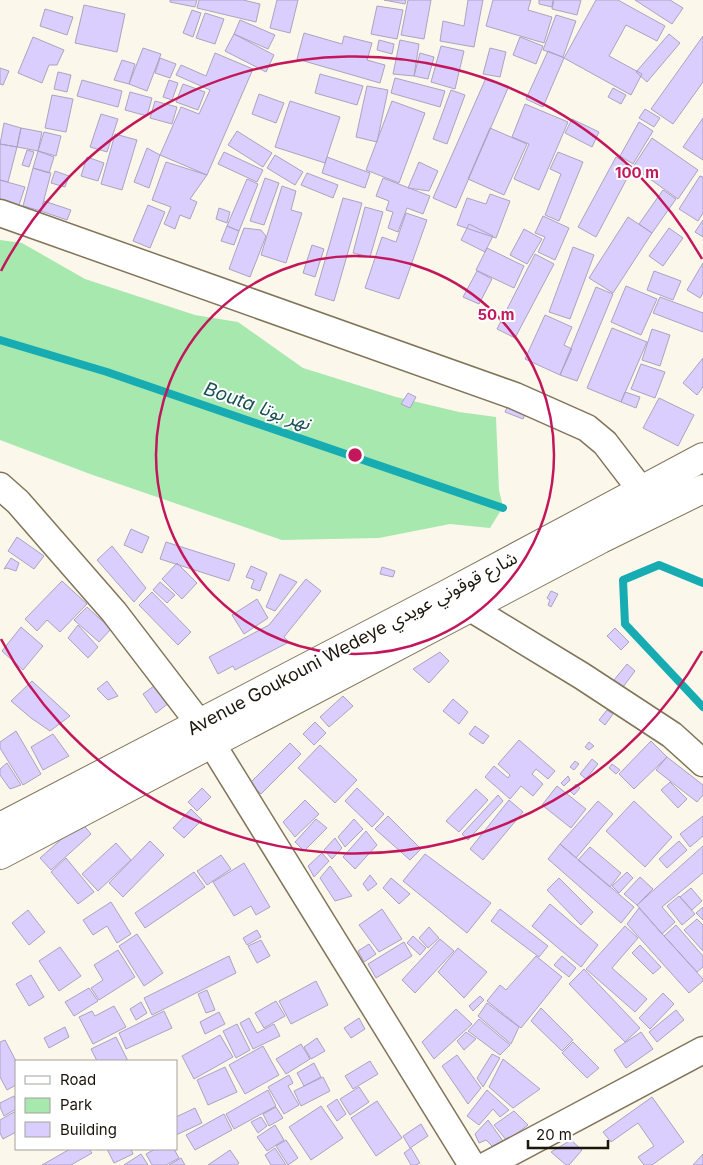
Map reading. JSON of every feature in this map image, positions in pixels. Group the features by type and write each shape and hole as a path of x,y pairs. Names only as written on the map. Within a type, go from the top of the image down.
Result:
{"street":[{"path":"0,213 514,396 587,428 597,435 641,490"},
{"name":"Avenue Goukouni Wedeye شارع قوقوني عويدي","path":"0,855 205,733 448,594 703,457"},
{"path":"0,486 18,502 114,612 205,733 472,1165"},
{"name":"Avenue Goukouni Wedeye شارع قوقوني عويدي","path":"0,827 472,609 602,539 703,488"},
{"path":"448,594 672,734 703,763"},
{"path":"487,1165 703,1050"}],"green space":[{"path":"0,240 22,243 85,279 195,315 238,322 303,368 396,397 459,412 496,417 499,490 503,507 490,528 450,524 379,538 282,540 90,474 0,440"}],"building":[{"path":"170,0 197,0 195,7 170,2"},
{"path":"199,0 243,0 260,4 256,22 197,8"},
{"path":"277,0 298,0 290,33 270,28"},
{"path":"384,0 406,0 405,4"},
{"path":"408,0 431,0 424,39 401,35"},
{"path":"468,0 483,0 474,47 440,41 443,21 464,26"},
{"path":"493,0 531,0 528,10 552,17 544,43 486,26"},
{"path":"539,0 553,0 552,7 539,4"},
{"path":"554,0 581,0 577,15 552,9"},
{"path":"596,0 618,0 665,26 657,41 626,25 609,56 642,74 631,95 564,58"},
{"path":"635,0 670,0 683,8 672,24"},
{"path":"84,5 125,14 117,52 75,43"},
{"path":"377,6 403,10 397,39 371,34"},
{"path":"45,9 73,17 67,35 40,26"},
{"path":"192,10 201,13 193,37 183,33"},
{"path":"205,13 224,19 215,44 196,38"},
{"path":"556,15 576,21 563,57 543,50"},
{"path":"240,20 275,35 268,49 234,34"},
{"path":"304,33 342,44 344,36 372,43 367,60 385,65 380,83 297,59"},
{"path":"234,34 274,55 266,72 225,51"},
{"path":"669,34 680,43 647,82 636,72"},
{"path":"703,36 703,82 673,124 651,109"},
{"path":"33,37 64,50 57,65 49,65 42,83 18,73"},
{"path":"520,37 543,46 536,64 513,55"},
{"path":"379,40 394,44 392,54 377,50"},
{"path":"400,40 419,44 414,76 393,74"},
{"path":"441,46 464,51 455,89 431,82"},
{"path":"143,48 161,54 147,91 129,84"},
{"path":"490,48 506,52 500,77 483,74"},
{"path":"548,51 564,58 543,107 526,99"},
{"path":"215,53 253,69 207,175 160,155 181,107 199,114 210,90 176,75 181,65 206,76"},
{"path":"420,53 434,57 428,79 414,76"},
{"path":"160,58 176,64 170,78 155,73"},
{"path":"122,60 135,64 129,84 114,80"},
{"path":"0,68 9,71 3,85 0,84"},
{"path":"58,72 71,75 67,92 54,89"},
{"path":"320,74 363,86 357,105 315,93"},
{"path":"395,78 445,91 440,107 391,93"},
{"path":"486,78 508,88 456,208 433,198"},
{"path":"82,80 122,91 118,107 77,96"},
{"path":"169,80 178,83 172,100 163,97"},
{"path":"183,84 205,92 198,110 176,102"},
{"path":"367,86 388,90 377,142 356,137"},
{"path":"613,88 626,95 621,104 608,97"},
{"path":"451,90 465,95 447,144 433,139"},
{"path":"130,92 152,98 147,116 125,110"},
{"path":"259,94 284,103 276,123 252,114"},
{"path":"52,95 73,99 66,132 45,128"},
{"path":"155,101 177,107 172,124 150,118"},
{"path":"290,101 340,117 325,163 275,147"},
{"path":"392,101 425,113 399,183 366,170"},
{"path":"525,104 568,122 539,190 514,179 529,144 512,137"},
{"path":"645,109 660,118 654,127 639,118"},
{"path":"101,114 118,119 107,152 90,147"},
{"path":"703,118 703,160 683,147"},
{"path":"572,119 599,132 592,147 565,133"},
{"path":"639,122 653,131 633,164 620,156"},
{"path":"4,123 21,128 17,147 0,144"},
{"path":"21,128 42,132 38,151 17,147"},
{"path":"490,128 527,144 504,195 468,179"},
{"path":"237,131 272,153 263,167 228,145"},
{"path":"44,132 61,136 56,156 38,151"},
{"path":"115,134 137,140 122,190 101,184"},
{"path":"652,138 698,170 678,199 633,167"},
{"path":"0,144 17,147 8,182 0,180"},
{"path":"147,148 160,155 149,188 134,182"},
{"path":"27,150 34,152 29,167 22,165"},
{"path":"38,151 54,157 49,173 33,168"},
{"path":"224,152 263,170 257,182 218,164"},
{"path":"558,152 583,162 559,221 545,215 561,174 550,169"},
{"path":"275,155 303,172 295,185 267,168"},
{"path":"87,157 104,163 98,181 81,176"},
{"path":"327,157 370,173 365,188 322,173"},
{"path":"616,157 633,167 596,237 578,227"},
{"path":"166,162 207,175 190,199 197,202 190,219 180,215 175,229 164,224 171,207 152,200"},
{"path":"419,162 438,171 429,191 408,188"},
{"path":"33,168 51,173 41,211 23,206"},
{"path":"55,171 69,176 65,187 51,183"},
{"path":"307,173 338,185 333,198 301,185"},
{"path":"700,176 703,177 703,213 698,221 679,209"},
{"path":"265,178 279,183 264,225 250,221"},
{"path":"383,178 430,196 423,214 407,208 398,232 388,228 393,212 386,210 389,201 376,196"},
{"path":"247,179 258,184 239,231 227,226"},
{"path":"0,180 25,187 19,205 0,199"},
{"path":"282,186 296,191 291,210 302,213 286,263 261,255"},
{"path":"663,190 676,199 652,233 639,224"},
{"path":"490,194 510,201 496,238 457,225 467,198 486,204"},
{"path":"343,198 362,203 334,301 315,295"},
{"path":"44,201 71,210 67,220 41,211"},
{"path":"148,205 165,212 150,248 133,241"},
{"path":"365,207 383,212 370,257 353,253"},
{"path":"219,208 230,212 227,223 216,219"},
{"path":"406,213 427,220 399,299 365,288 382,237 396,242"},
{"path":"543,216 569,228 555,260 538,252 545,237 535,233"},
{"path":"628,217 652,233 613,293 589,278"},
{"path":"703,220 703,237 695,232"},
{"path":"469,224 493,236 485,252 461,240"},
{"path":"227,226 239,231 234,245 221,241"},
{"path":"244,228 261,230 266,236 250,277 229,269"},
{"path":"669,228 683,238 663,266 649,256"},
{"path":"524,229 542,239 527,264 510,255"},
{"path":"312,245 324,249 315,277 303,273"},
{"path":"573,247 594,255 570,319 549,312"},
{"path":"487,248 524,266 514,288 476,270"},
{"path":"535,254 554,264 515,338 497,329"},
{"path":"703,263 703,293 700,298 687,290"},
{"path":"477,271 492,279 479,304 463,297"},
{"path":"654,271 681,281 673,300 647,290"},
{"path":"626,286 657,299 641,335 611,322"},
{"path":"596,287 613,294 577,381 560,375"},
{"path":"660,297 703,313 703,332 653,313"},
{"path":"545,315 572,327 564,345 572,349 560,375 525,359"},
{"path":"612,328 647,342 621,402 587,388"},
{"path":"652,329 670,335 660,366 642,360"},
{"path":"703,358 703,387 697,395 683,383"},
{"path":"641,364 665,372 655,398 631,389"},
{"path":"625,392 640,397 636,408 621,402"},
{"path":"408,393 416,397 410,408 401,404"},
{"path":"659,398 694,415 678,446 643,428"},
{"path":"508,405 526,412 523,419 505,412"},
{"path":"131,529 149,537 142,553 124,545"},
{"path":"17,537 44,556 34,569 8,551"},
{"path":"166,542 235,564 229,581 160,559"},
{"path":"112,546 146,588 134,602 97,560"},
{"path":"11,558 19,563 16,571 4,569"},
{"path":"177,563 197,583 182,599 162,579"},
{"path":"251,566 267,573 260,591 251,588 254,580 246,577"},
{"path":"382,567 395,571 393,577 380,574"},
{"path":"280,574 297,582 275,611 266,607"},
{"path":"306,579 321,591 284,637 289,642 235,670 233,666 218,674 209,657 269,625"},
{"path":"62,581 87,604 60,632 47,620 37,631 25,619"},
{"path":"160,582 175,595 167,603 153,590"},
{"path":"551,591 558,594 551,607 548,605 550,600 547,598"},
{"path":"152,592 191,632 178,645 139,605"},
{"path":"257,599 268,618 244,634 232,615"},
{"path":"87,607 111,629 99,642 74,620"},
{"path":"78,625 98,647 88,658 68,638"},
{"path":"21,627 43,646 23,670 2,651"},
{"path":"615,628 629,642 621,650 607,636"},
{"path":"440,652 449,661 429,683 413,669"},
{"path":"627,664 635,671 623,687 614,680"},
{"path":"162,680 174,699 156,713 143,694"},
{"path":"32,681 70,716 50,731 11,701"},
{"path":"107,681 118,696 108,700 97,689"},
{"path":"343,696 353,706 329,727 320,717"},
{"path":"453,699 468,712 459,724 443,711"},
{"path":"607,710 613,714 605,725 599,720"},
{"path":"315,722 326,733 314,745 303,734"},
{"path":"475,726 489,736 483,744 469,734"},
{"path":"16,731 41,774 23,785 0,748 0,742"},
{"path":"53,734 69,756 43,770 31,747"},
{"path":"519,740 555,771 548,779 536,769 532,774 543,784 533,796 521,786 510,799 485,777 494,766 508,778 510,775 498,764"},
{"path":"651,741 667,757 634,789 619,774"},
{"path":"589,742 594,746 589,750 585,747"},
{"path":"290,743 301,754 261,794 250,783"},
{"path":"320,745 357,780 335,803 298,768"},
{"path":"667,757 703,785 703,795 697,802 656,770"},
{"path":"592,759 598,764 586,779 580,774"},
{"path":"575,761 579,764 574,770 570,767"},
{"path":"7,763 21,785 10,789 0,775 0,769"},
{"path":"612,764 620,770 616,774 609,768"},
{"path":"568,776 570,780 564,786 561,783"},
{"path":"670,782 687,799 678,808 661,790"},
{"path":"576,784 580,788 574,795 570,791"},
{"path":"557,786 586,809 571,828 542,805"},
{"path":"202,788 211,797 197,811 188,802"},
{"path":"357,788 384,814 372,827 345,801"},
{"path":"476,789 488,800 459,832 446,821"},
{"path":"498,795 503,801 468,840 462,834"},
{"path":"305,800 319,814 295,837 283,822"},
{"path":"509,800 523,812 483,860 470,849"},
{"path":"598,801 613,814 576,858 560,844"},
{"path":"634,801 672,837 645,867 606,831"},
{"path":"191,809 202,820 184,838 173,828"},
{"path":"388,816 421,849 410,860 375,829"},
{"path":"703,816 703,836 690,847 680,834"},
{"path":"316,819 327,828 304,851 295,842"},
{"path":"354,819 363,829 345,847 338,837"},
{"path":"81,822 91,834 51,870 40,858"},
{"path":"366,831 377,845 355,869 343,857"},
{"path":"335,838 342,848 332,859 324,850"},
{"path":"150,841 164,855 123,897 109,883"},
{"path":"679,841 687,850 667,868 659,859"},
{"path":"116,843 131,860 98,891 82,874"},
{"path":"560,844 634,907 621,923 548,859"},
{"path":"703,846 703,873 662,907 675,922 662,934 637,905"},
{"path":"590,847 621,873 610,887 578,860"},
{"path":"322,853 329,861 314,877 308,866"},
{"path":"425,854 491,903 467,933 403,881"},
{"path":"221,855 231,869 207,885 197,871"},
{"path":"66,858 94,892 78,904 51,872"},
{"path":"244,863 270,907 256,915 251,906 234,916 213,882"},
{"path":"330,866 352,896 335,901 320,878"},
{"path":"194,872 205,887 145,928 135,913"},
{"path":"627,872 633,878 619,893 612,886"},
{"path":"370,875 377,884 368,891 363,884"},
{"path":"640,877 653,889 637,905 624,894"},
{"path":"391,878 410,894 399,904 383,888"},
{"path":"559,878 593,912 581,925 547,890"},
{"path":"691,888 702,901 692,910 680,897"},
{"path":"679,896 695,914 682,925 667,906"},
{"path":"111,902 131,934 117,943 107,926 93,935 83,920"},
{"path":"550,904 598,945 581,967 532,926"},
{"path":"703,907 703,920 696,913"},
{"path":"639,908 703,979 689,993 627,924"},
{"path":"382,909 402,939 379,952 359,925"},
{"path":"500,909 548,946 539,957 491,921"},
{"path":"28,910 45,932 29,945 12,923"},
{"path":"697,919 703,925 703,951 684,930"},
{"path":"676,925 703,956 703,967 697,972 664,936"},
{"path":"625,926 638,938 612,968 647,999 635,1012 586,969"},
{"path":"429,927 439,938 428,948 419,938"},
{"path":"257,930 261,937 247,945 243,938"},
{"path":"137,934 163,973 144,986 119,946"},
{"path":"413,936 426,948 420,955 407,943"},
{"path":"440,939 454,951 415,993 402,980"},
{"path":"261,940 270,956 257,963 248,946"},
{"path":"404,942 412,956 376,978 368,964"},
{"path":"369,944 376,954 364,962 358,951"},
{"path":"640,945 661,967 653,974 632,953"},
{"path":"60,947 81,976 59,991 39,961"},
{"path":"458,948 487,972 464,998 438,972"},
{"path":"118,950 135,977 99,1000 91,988 103,980 94,965"},
{"path":"229,956 236,973 152,1015 144,998"},
{"path":"536,956 562,977 521,1028 487,1001 500,985 506,990"},
{"path":"562,956 576,968 569,977 554,965"},
{"path":"584,969 640,1028 625,1042 569,984"},
{"path":"31,975 44,997 29,1006 16,984"},
{"path":"316,981 328,1005 291,1024 279,1001"},
{"path":"89,988 98,1001 74,1016 65,1002"},
{"path":"207,990 215,1010 206,1013 198,994"},
{"path":"663,993 674,1004 650,1029 639,1018"},
{"path":"480,996 484,1000 473,1011 469,1006"},
{"path":"276,1001 285,1016 264,1028 255,1013"},
{"path":"141,1002 147,1013 136,1020 130,1009"},
{"path":"487,1003 519,1027 511,1044 478,1016"},
{"path":"114,1006 126,1027 93,1044 79,1017 92,1011 95,1016"},
{"path":"541,1008 573,1040 562,1051 531,1021"},
{"path":"456,1009 472,1024 434,1059 422,1042"},
{"path":"676,1010 684,1020 657,1042 649,1032"},
{"path":"164,1011 172,1028 126,1049 119,1033"},
{"path":"219,1012 225,1024 205,1034 200,1022"},
{"path":"249,1018 257,1033 274,1024 280,1036 253,1049 240,1023"},
{"path":"359,1018 365,1029 351,1038 344,1028"},
{"path":"479,1019 510,1045 500,1055 468,1031"},
{"path":"237,1024 250,1050 236,1058 223,1031"},
{"path":"65,1027 69,1037 49,1048 44,1038"},
{"path":"466,1032 476,1039 464,1050 457,1041"},
{"path":"641,1032 653,1049 626,1068 614,1050"},
{"path":"220,1035 233,1057 194,1079 182,1056"},
{"path":"116,1037 128,1060 96,1060 91,1049"},
{"path":"317,1038 325,1051 311,1059 304,1047"},
{"path":"5,1040 15,1060 15,1086 7,1090 0,1077 0,1042"},
{"path":"573,1042 599,1068 587,1078 562,1053"},
{"path":"301,1044 310,1059 286,1074 276,1059"},
{"path":"263,1046 279,1075 245,1094 229,1065"},
{"path":"492,1054 500,1058 483,1087 477,1078"},
{"path":"457,1055 481,1088 468,1104 442,1066"},
{"path":"503,1059 540,1089 513,1108 489,1087"},
{"path":"370,1061 378,1074 353,1089 345,1076"},
{"path":"314,1063 321,1077 304,1086 297,1073"},
{"path":"225,1067 237,1092 208,1105 197,1080"},
{"path":"289,1075 293,1083 288,1086 299,1105 284,1114 268,1087"},
{"path":"323,1077 330,1091 301,1106 294,1091"},
{"path":"359,1087 369,1102 350,1115 340,1099"},
{"path":"268,1090 276,1106 234,1129 226,1114"},
{"path":"487,1090 509,1110 500,1117 493,1109 479,1125 467,1116"},
{"path":"14,1096 15,1110 4,1116 0,1103"},
{"path":"652,1097 684,1142 652,1165 644,1165 638,1157 654,1146 638,1123 611,1142 603,1132"},
{"path":"337,1099 346,1114 337,1121 327,1106"},
{"path":"377,1101 402,1138 376,1156 351,1118"},
{"path":"321,1106 343,1138 311,1160 289,1127"},
{"path":"276,1107 283,1118 269,1126 263,1114"},
{"path":"195,1108 202,1123 178,1134 178,1116"},
{"path":"514,1111 528,1125 507,1141 494,1125"},
{"path":"15,1112 15,1133 3,1139 0,1133 0,1120"},
{"path":"224,1114 232,1130 195,1150 186,1135"},
{"path":"261,1117 267,1126 258,1133 251,1122"},
{"path":"488,1120 503,1141 496,1150 486,1140 479,1143 475,1134"},
{"path":"421,1124 428,1136 410,1148 403,1136"},
{"path":"275,1125 284,1140 267,1151 257,1137"},
{"path":"286,1140 298,1158 288,1165 276,1146"},
{"path":"571,1140 582,1150 569,1165 566,1165 551,1152"},
{"path":"275,1148 286,1165 271,1165 265,1155"},
{"path":"411,1148 420,1163 416,1165 411,1165 404,1153"},
{"path":"68,1150 90,1150 92,1153 71,1165 42,1165"},
{"path":"108,1150 131,1150 133,1154 114,1163"},
{"path":"153,1150 175,1150 179,1158 166,1165 152,1165 146,1154"},
{"path":"230,1150 239,1163 237,1165 208,1165"},
{"path":"141,1154 148,1165 124,1165"},
{"path":"703,1154 703,1165 693,1165"},
{"path":"181,1158 185,1165 169,1165"}],"waterway":[{"name":"Bouta نهر بوتا","path":"0,340 107,372 503,508"},
{"path":"703,583 659,565 623,580 625,624 703,707"}]}
